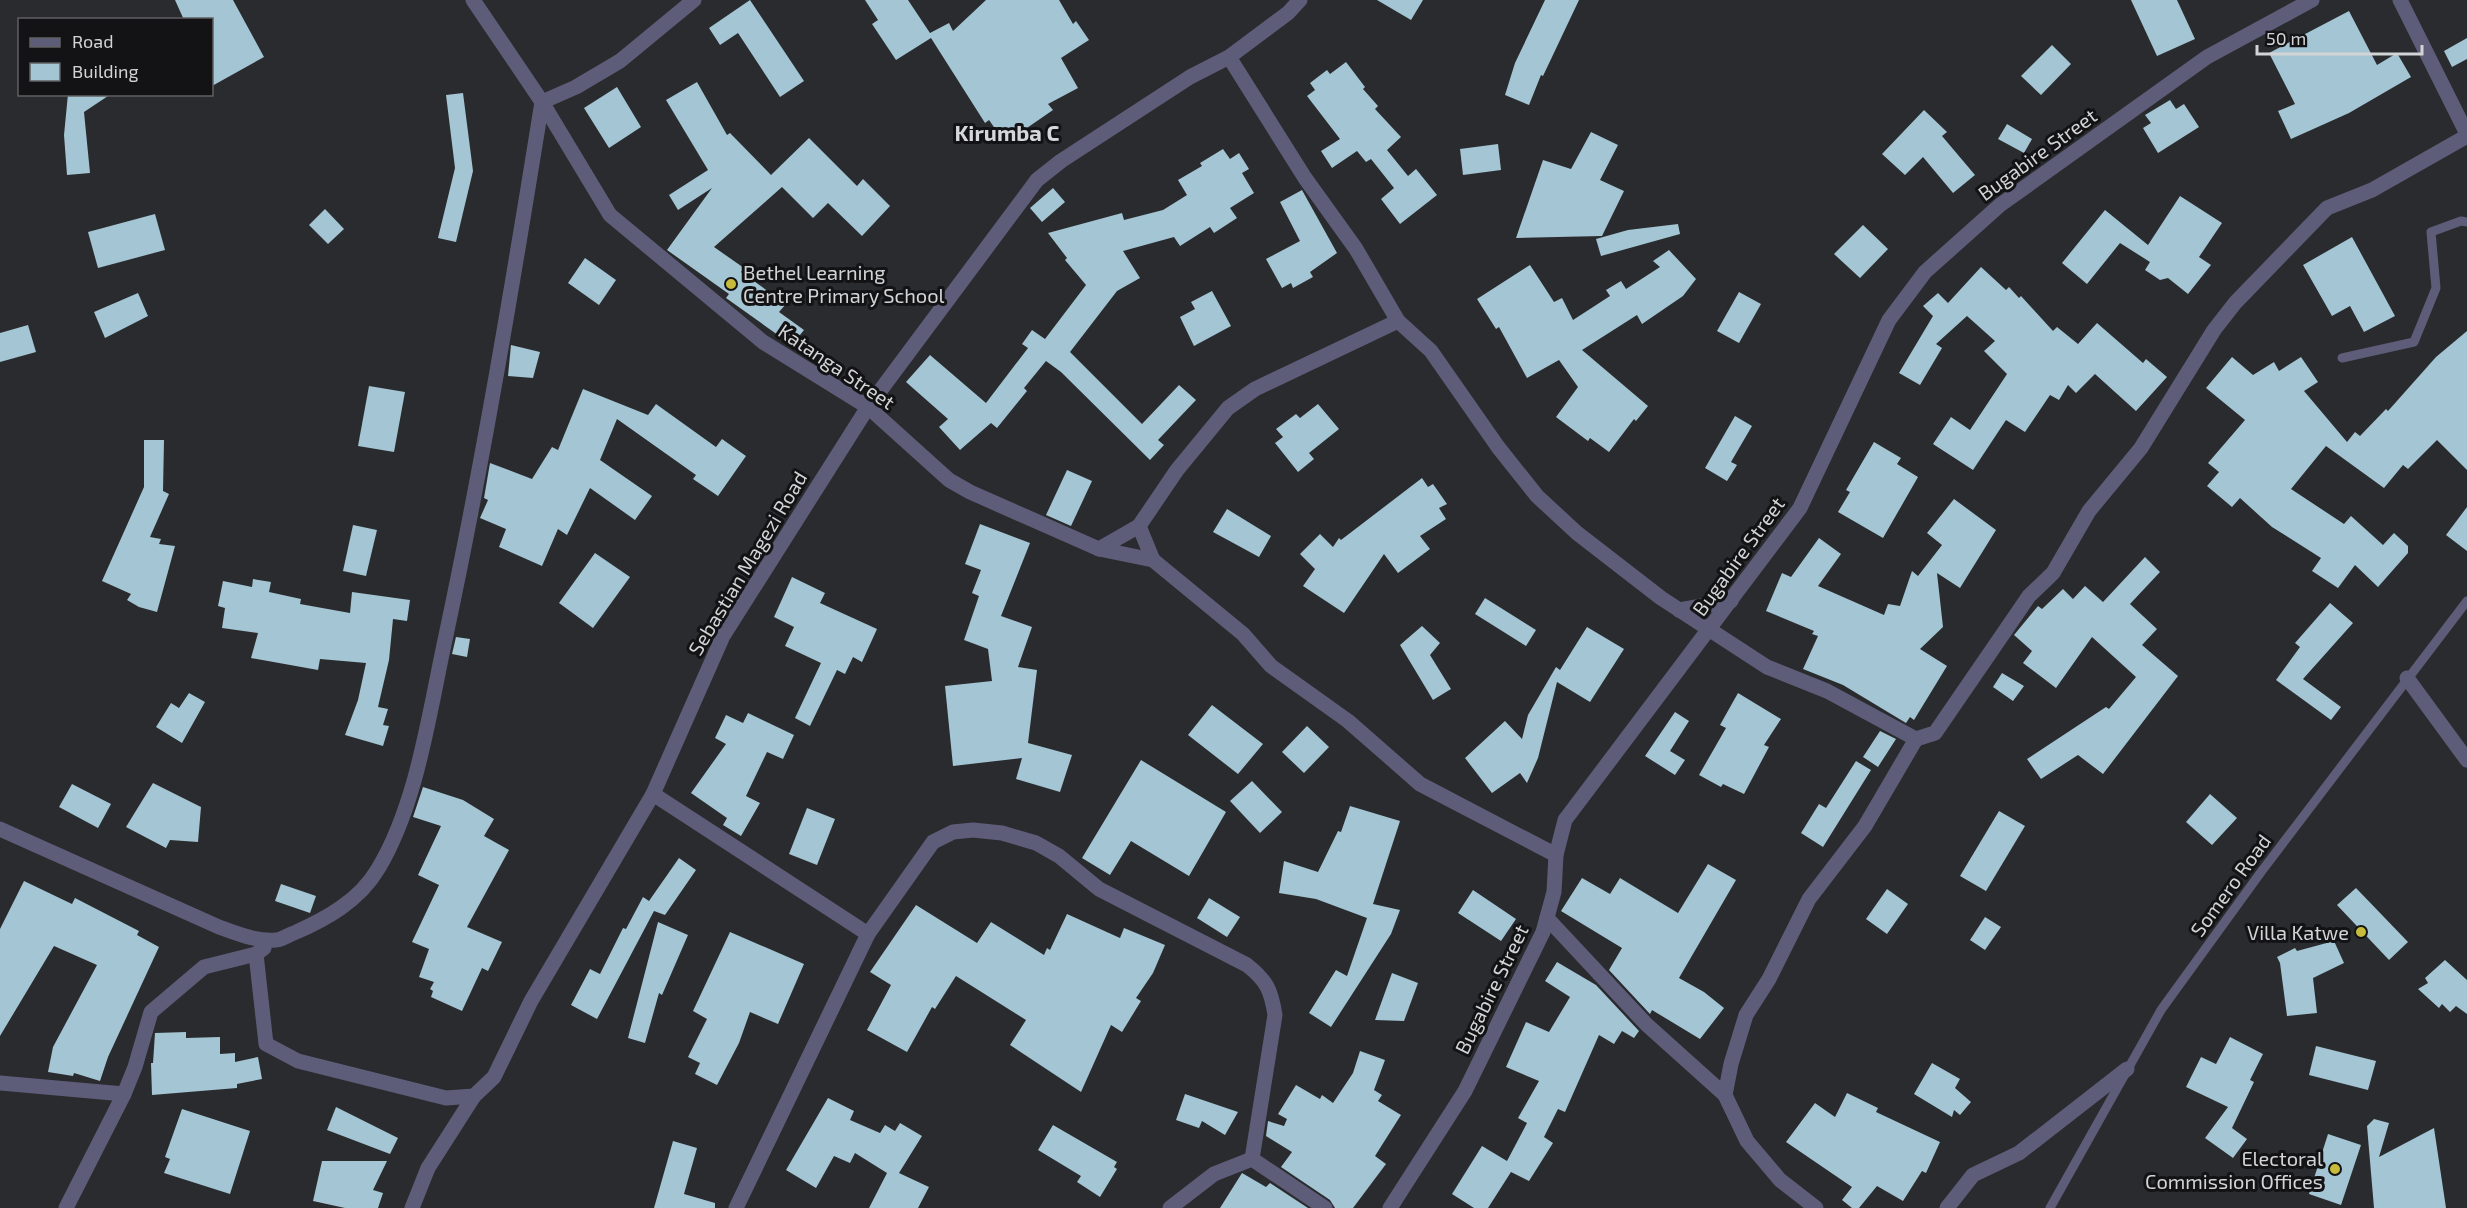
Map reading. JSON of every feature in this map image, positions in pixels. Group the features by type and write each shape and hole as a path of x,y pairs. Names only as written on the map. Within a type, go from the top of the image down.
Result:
{"street":[{"name":"Katanga Street","path":"473,0 542,102 610,215 763,342 868,407 950,480 991,502 1099,549 1153,560 1243,634 1271,666 1348,721 1420,784 1556,855"},
{"path":"66,1208 124,1094 135,1067 151,1012 204,967 256,954 277,940 321,921 358,896 378,870 403,814 422,745 466,539 510,303 542,102 576,87 620,61 694,0"},
{"name":"Sebastian Magezi Road","path":"412,1208 428,1168 474,1096 494,1077 531,1001 652,794 723,636 868,407 1037,180 1060,161 1170,90 1229,57 1288,13 1300,0"},
{"name":"Bugabire Street","path":"1390,1208 1465,1091 1543,932 1554,892 1556,855 1565,820 1711,631 1800,508 1889,320 1924,272 2000,205 2206,57 2312,0"},
{"path":"1725,1095 1731,1064 1746,1015 1769,979 1809,899 1865,826 1916,739 1935,733 2029,596 2053,573 2089,511 2141,448 2214,330 2235,303 2326,208 2372,190 2467,135 2400,0"},
{"path":"1229,57 1305,178 1356,249 1398,321 1431,351 1498,447 1537,496 1577,533 1679,610 1767,667 1827,691 1916,739"},
{"path":"1099,549 1139,526 1177,470 1228,408 1255,389 1398,321"},
{"path":"1139,526 1153,560"},
{"path":"1679,610 1731,601"},
{"path":"2407,678 2467,760"},
{"path":"652,794 868,934"},
{"path":"0,829 219,927 251,938 277,940"},
{"path":"736,1208 868,934 933,842 953,832 974,830 1002,833 1036,843 1059,856 1099,889 1246,965 1263,977 1272,995 1275,1015 1252,1159"},
{"path":"1547,918 1646,1024 1725,1095 1748,1141 1780,1180 1816,1208"},
{"path":"256,954 266,1044 298,1061 446,1098 474,1096"},
{"path":"1947,1208 1973,1175 2019,1153 2127,1069"},
{"path":"0,1083 124,1094"},
{"path":"1170,1208 1214,1174 1252,1159"},
{"path":"1252,1159 1325,1208"}],"lane":[{"path":"2342,358 2414,342 2436,288 2431,232 2461,221 2467,222"},
{"name":"Somero Road","path":"2050,1208 2161,1010 2407,678 2467,601"}],"building":[{"path":"175,0 233,0 264,57 213,85 213,18 183,18"},
{"path":"750,0 804,81 780,97 738,33 720,45 709,28"},
{"path":"865,0 908,0 930,33 949,23 953,31 986,0 1059,0 1073,24 1076,21 1089,40 1061,58 1078,88 1048,104 1053,110 1005,143 989,120 985,123 931,38 896,60 872,24 878,20"},
{"path":"1377,0 1423,0 1411,20"},
{"path":"1545,0 1579,0 1543,76 1541,75 1529,105 1505,95 1515,63"},
{"path":"2131,0 2177,0 2195,39 2157,56"},
{"path":"2349,11 2377,65 2397,53 2411,77 2349,113 2291,139 2278,111 2295,104 2269,53"},
{"path":"2467,38 2467,59 2452,67 2444,51"},
{"path":"2052,45 2071,64 2041,95 2021,76"},
{"path":"1346,62 1365,87 1363,89 1378,106 1375,109 1401,137 1387,150 1408,176 1416,169 1437,195 1400,224 1381,199 1394,188 1371,159 1366,162 1357,151 1332,168 1321,151 1340,139 1307,96 1315,90 1310,83 1327,70 1330,74"},
{"path":"697,82 727,135 730,133 771,175 809,138 857,186 863,179 890,206 862,236 828,203 813,218 782,187 714,247 744,268 741,272 786,304 779,312 804,330 792,345 726,298 729,294 667,250 712,188 678,210 669,195 708,170 666,100"},
{"path":"617,87 641,127 609,148 584,108"},
{"path":"463,93 473,171 456,242 438,238 455,168 446,95"},
{"path":"68,96 108,96 84,112 90,173 67,175 64,135"},
{"path":"2170,100 2176,109 2184,104 2199,127 2158,153 2143,128 2151,123 2145,115"},
{"path":"1924,110 1947,132 1942,136 1975,175 1953,193 1923,157 1905,175 1882,154"},
{"path":"2007,124 2032,139 2024,153 1998,139"},
{"path":"1591,132 1618,145 1600,180 1624,191 1602,236 1516,238 1543,160 1571,169"},
{"path":"1498,144 1501,170 1463,175 1460,149"},
{"path":"1223,149 1230,159 1239,153 1249,169 1242,173 1254,193 1230,208 1237,218 1214,233 1210,227 1180,246 1174,237 1123,251 1140,278 1117,291 1070,352 1142,424 1179,385 1196,400 1158,440 1164,445 1150,460 1061,372 1046,361 1024,388 1027,391 997,428 991,423 960,450 939,427 948,419 906,382 930,355 986,403 1028,348 1022,344 1032,330 1045,339 1086,285 1065,260 1067,258 1048,233 1122,213 1124,220 1163,210 1187,195 1178,180 1202,166 1200,163"},
{"path":"1053,188 1065,202 1042,222 1030,208"},
{"path":"1302,190 1337,253 1310,272 1313,277 1293,288 1291,283 1282,288 1266,259 1300,241 1280,202"},
{"path":"2180,196 2222,223 2199,257 2211,265 2188,294 2168,278 2160,280 2145,270 2150,262 2120,243 2087,284 2062,263 2105,210 2148,245"},
{"path":"325,209 344,229 328,244 309,225"},
{"path":"155,214 165,250 98,268 88,232"},
{"path":"1678,224 1680,234 1601,256 1596,239 1628,230"},
{"path":"1863,225 1888,249 1860,278 1834,254"},
{"path":"2352,237 2395,316 2364,332 2350,306 2332,316 2303,265"},
{"path":"1669,250 1696,279 1683,296 1642,324 1637,315 1582,350 1648,406 1636,421 1634,419 1609,452 1590,438 1588,441 1556,417 1578,387 1559,360 1527,378 1499,327 1496,329 1477,299 1530,265 1554,302 1562,298 1573,320 1610,296 1606,290 1621,281 1626,289 1660,267 1653,261"},
{"path":"585,258 616,280 599,305 568,283"},
{"path":"1981,267 2006,290 2009,287 2019,298 2021,296 2053,331 2057,327 2078,344 2097,323 2143,363 2146,359 2167,377 2136,411 2095,374 2076,393 2068,385 2059,400 2050,395 2025,432 2006,420 1973,470 1933,444 1951,417 1970,430 2007,374 1984,351 1995,341 1967,316 1936,344 1942,348 1920,385 1899,373 1933,316 1923,306 1938,293 1948,303"},
{"path":"1212,291 1231,326 1194,346 1180,317 1195,309 1191,302"},
{"path":"1739,292 1761,304 1739,343 1717,331"},
{"path":"138,293 148,316 105,338 94,312"},
{"path":"28,325 36,352 0,362 0,333"},
{"path":"2467,331 2467,470 2437,440 2408,469 2403,465 2384,488 2326,446 2291,489 2344,524 2351,516 2383,545 2394,533 2408,546 2408,553 2378,587 2355,565 2338,588 2312,571 2321,558 2272,527 2240,498 2232,507 2207,486 2219,472 2208,463 2245,420 2206,388 2232,357 2253,375 2274,362 2279,371 2301,357 2318,382 2304,391 2347,442 2355,432 2360,436 2386,409 2388,411 2436,357"},
{"path":"511,345 540,352 533,378 508,376"},
{"path":"369,386 405,392 394,452 358,446"},
{"path":"583,389 648,415 656,404 716,447 722,439 746,456 718,496 693,479 696,475 617,419 600,460 652,496 635,520 590,488 567,535 558,529 542,566 499,547 506,529 480,518 488,500 484,498 490,463 532,479 552,447 558,450"},
{"path":"1318,404 1339,429 1309,453 1314,459 1298,472 1275,443 1283,437 1276,429 1296,414 1300,418"},
{"path":"1735,416 1752,426 1731,462 1737,465 1727,481 1705,468"},
{"path":"144,440 164,440 163,491 169,494 150,537 161,539 159,544 175,546 157,612 139,607 127,600 131,594 102,581 144,487"},
{"path":"1874,442 1901,458 1897,464 1918,477 1883,538 1838,512 1850,492 1846,490"},
{"path":"1067,470 1092,481 1071,526 1046,515"},
{"path":"1422,478 1428,487 1433,484 1447,504 1439,508 1446,519 1420,536 1430,549 1398,573 1384,554 1344,613 1303,586 1315,569 1300,554 1320,534 1333,547 1339,538 1341,540"},
{"path":"1954,499 1996,530 1960,588 1937,573 1943,627 1920,649 1947,666 1914,720 1910,717 1906,723 1843,685 1803,669 1818,636 1812,634 1814,631 1766,611 1782,573 1791,577 1819,538 1841,554 1818,586 1884,615 1888,604 1900,606 1912,571 1918,576 1942,545 1927,533"},
{"path":"2467,507 2467,551 2446,535"},
{"path":"1227,509 1271,536 1259,557 1213,532"},
{"path":"980,524 1030,543 1001,616 1032,627 1018,667 1037,670 1028,743 1072,755 1060,792 1016,779 1022,758 953,766 945,686 992,681 988,649 964,640 979,596 972,593 981,570 965,564"},
{"path":"353,525 377,530 366,576 343,571"},
{"path":"595,553 630,577 593,628 559,603"},
{"path":"2145,557 2160,572 2130,604 2157,629 2142,645 2178,676 2103,774 2078,755 2041,779 2027,759 2106,707 2109,709 2136,677 2092,637 2056,688 2023,663 2032,651 2014,635 2038,606 2042,609 2063,589 2073,599 2085,586 2103,602"},
{"path":"792,577 825,593 820,603 877,629 862,662 853,657 845,674 837,670 810,726 795,718 821,663 785,646 794,627 774,617"},
{"path":"253,579 271,582 269,592 301,599 300,604 350,613 352,592 410,600 407,621 393,619 389,660 378,707 388,709 383,725 389,726 383,746 345,735 358,700 366,663 320,659 318,670 251,658 258,633 222,628 225,608 218,606 223,581 252,587"},
{"path":"1485,598 1536,630 1526,646 1475,614"},
{"path":"2330,603 2353,623 2303,679 2341,707 2331,720 2276,680 2300,647 2295,643"},
{"path":"1422,626 1440,643 1430,655 1451,689 1433,700 1400,645"},
{"path":"1587,627 1624,649 1590,702 1557,682 1538,758 1527,783 1520,773 1492,793 1465,758 1505,721 1522,739 1528,715 1556,667 1560,670"},
{"path":"456,637 470,639 467,657 452,654"},
{"path":"2002,673 2024,686 2013,701 1993,687"},
{"path":"189,693 205,702 182,743 156,727 171,703 179,708"},
{"path":"1738,693 1781,719 1764,745 1769,747 1744,794 1723,784 1721,787 1699,775 1726,728 1720,725"},
{"path":"1212,705 1263,744 1238,774 1188,735"},
{"path":"1675,712 1689,721 1670,751 1685,760 1675,775 1645,756"},
{"path":"748,713 794,735 783,759 767,752 746,796 760,803 741,836 723,825 727,818 691,793 726,744 715,738 726,715 743,723"},
{"path":"1307,726 1329,747 1304,773 1282,752"},
{"path":"1880,731 1896,739 1878,767 1863,757"},
{"path":"1141,760 1226,812 1189,876 1131,841 1110,875 1082,858"},
{"path":"1856,761 1871,770 1823,847 1801,833 1819,804 1826,808"},
{"path":"1252,781 1282,812 1260,833 1230,801"},
{"path":"153,783 201,807 198,842 170,840 166,848 126,827"},
{"path":"72,784 111,804 98,828 59,807"},
{"path":"423,787 463,800 494,819 484,836 509,850 467,927 502,942 488,971 482,968 462,1011 431,997 433,991 430,989 434,982 419,977 429,949 412,942 439,885 418,875 441,826 413,817"},
{"path":"2210,794 2237,818 2212,845 2186,822"},
{"path":"1350,806 1400,821 1373,904 1400,910 1391,934 1331,1027 1309,1013 1336,970 1347,976 1367,918 1316,899 1279,893 1284,861 1318,872 1338,831 1341,832"},
{"path":"807,808 835,819 817,865 789,854"},
{"path":"1999,811 2025,826 1986,891 1960,876"},
{"path":"679,858 696,870 665,915 654,911 597,1019 571,1005 590,969 600,974 623,928 626,929 643,897 649,901"},
{"path":"1708,864 1736,880 1679,978 1704,992 1724,1008 1700,1039 1652,1010 1650,1014 1609,970 1622,948 1561,911 1582,878 1610,894 1620,878 1678,913"},
{"path":"24,881 72,904 75,898 139,931 137,935 159,947 108,1057 100,1081 74,1073 73,1076 48,1072 53,1047 97,965 54,946 0,1036 0,929"},
{"path":"281,884 316,896 310,913 275,901"},
{"path":"2356,888 2408,942 2389,960 2337,905"},
{"path":"1887,889 1908,904 1887,934 1866,919"},
{"path":"1473,890 1516,919 1501,941 1458,913"},
{"path":"1209,898 1240,917 1227,937 1197,918"},
{"path":"916,905 977,943 991,922 1044,955 1047,948 1050,950 1067,914 1120,938 1124,928 1165,945 1153,973 1136,998 1141,1001 1122,1032 1111,1025 1081,1092 1010,1045 1026,1020 956,976 935,1009 932,1007 907,1052 867,1030 891,985 870,972"},
{"path":"1985,917 2001,927 1985,950 1970,940"},
{"path":"658,922 688,935 662,995 659,993 645,1043 628,1038"},
{"path":"730,932 804,964 778,1024 750,1012 739,1043 717,1085 695,1074 700,1063 688,1057 707,1019 693,1011"},
{"path":"2334,941 2344,963 2313,978 2317,1013 2287,1016 2280,963 2277,957 2295,948 2297,951"},
{"path":"2445,960 2467,980 2467,1014 2456,1006 2450,1012 2442,1004 2439,1008 2418,989 2428,983 2425,978"},
{"path":"1557,962 1596,985 1639,1031 1634,1038 1622,1031 1614,1044 1599,1035 1565,1112 1558,1109 1544,1137 1553,1143 1529,1181 1511,1172 1488,1208 1474,1208 1452,1194 1482,1146 1507,1161 1527,1123 1518,1118 1539,1081 1506,1067 1526,1022 1549,1032 1570,997 1545,981"},
{"path":"1392,973 1418,983 1404,1021 1375,1020"},
{"path":"186,1032 186,1038 220,1037 220,1054 235,1053 235,1062 258,1057 262,1079 237,1084 237,1088 152,1095 151,1063 153,1063 155,1033"},
{"path":"2230,1037 2263,1054 2250,1080 2254,1082 2232,1128 2247,1139 2233,1158 2205,1138 2228,1107 2186,1087 2201,1057 2216,1064"},
{"path":"2316,1046 2376,1061 2368,1090 2309,1075"},
{"path":"1360,1051 1385,1060 1374,1090 1382,1095 1378,1101 1401,1115 1375,1156 1386,1164 1353,1208 1335,1208 1330,1200 1281,1167 1292,1152 1266,1136 1268,1121 1284,1126 1287,1119 1278,1114 1296,1085 1320,1099 1322,1095 1333,1103 1353,1073"},
{"path":"1932,1063 1960,1079 1955,1088 1971,1102 1960,1115 1954,1110 1952,1117 1914,1094"},
{"path":"1847,1093 1878,1108 1876,1112 1940,1142 1926,1173 1922,1171 1903,1201 1877,1186 1859,1208 1852,1208 1842,1200 1852,1187 1786,1142 1815,1103 1835,1117"},
{"path":"1185,1094 1238,1112 1225,1135 1202,1121 1199,1128 1176,1120"},
{"path":"828,1098 854,1111 850,1120 880,1133 885,1125 895,1131 900,1123 922,1136 899,1173 929,1187 918,1208 869,1208 887,1173 855,1153 850,1163 834,1156 816,1188 786,1170"},
{"path":"336,1107 398,1138 390,1154 327,1130"},
{"path":"182,1109 250,1131 230,1194 164,1173 170,1159 165,1157"},
{"path":"2374,1119 2389,1123 2379,1157 2434,1128 2446,1208 2374,1208 2367,1126"},
{"path":"1053,1125 1117,1162 1114,1167 1117,1169 1100,1197 1077,1182 1081,1176 1038,1150"},
{"name":"Electoral Commission Offices","path":"2328,1134 2361,1145 2341,1205 2309,1194"},
{"path":"673,1141 697,1148 684,1194 715,1203 715,1208 654,1208"},
{"path":"322,1161 387,1161 373,1190 383,1193 378,1208 345,1208 313,1201"},
{"path":"1242,1173 1266,1187 1270,1183 1308,1208 1220,1208"}],"place":[{"name":"Bethel Learning Centre Primary School","path":"731,284"},
{"name":"Villa Katwe","path":"2361,932"},
{"name":"Electoral Commission Offices","path":"2335,1169"}],"district":[{"name":"Kirumba C","path":"1007,132"}]}
